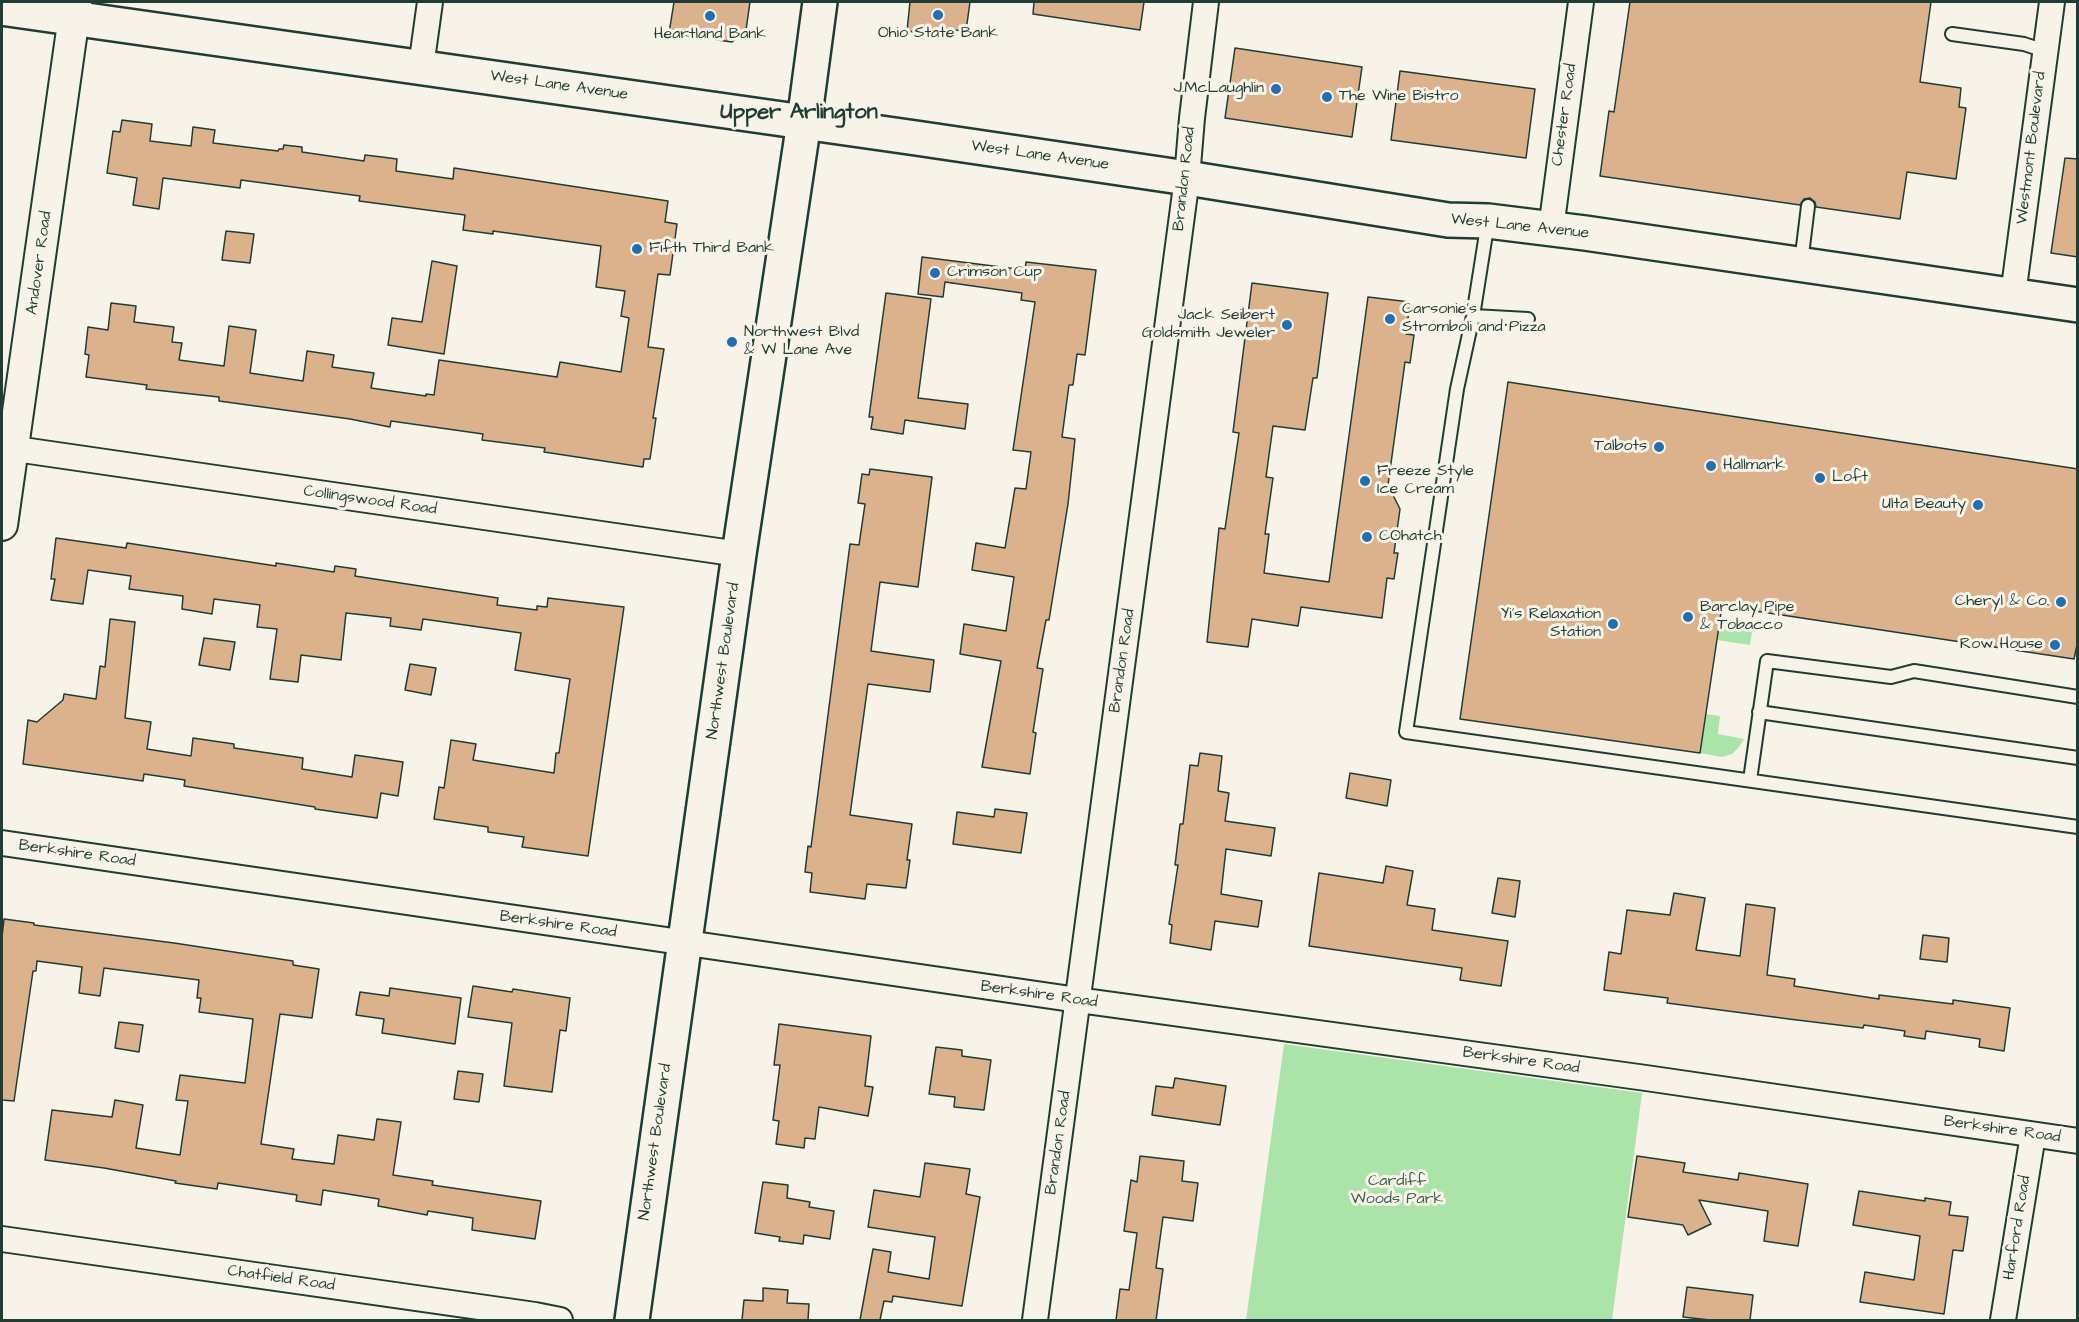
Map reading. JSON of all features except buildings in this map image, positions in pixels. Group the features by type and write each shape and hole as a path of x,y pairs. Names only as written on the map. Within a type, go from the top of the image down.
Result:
{"main road":[{"name":"Northwest Boulevard","path":"632,1320 739,554 820,2"},
{"name":"West Lane Avenue","path":"2,8 75,10 421,67 1187,178 1448,220 1551,229 2078,304"}],"street":[{"path":"421,67 430,2"},
{"name":"Brandon Road","path":"1035,1320 1187,178 1206,2"},
{"name":"Chester Road","path":"1551,229 1581,2"},
{"name":"Westmont Boulevard","path":"2013,295 2052,2"},
{"name":"Andover Road","path":"2,525 7,448 75,10"},
{"name":"Collingswood Road","path":"7,448 739,554"},
{"name":"Berkshire Road","path":"2,843 1078,1000 1646,1078 2078,1141"},
{"name":"Harford Road","path":"2003,1320 2033,1135"},
{"name":"Chatfield Road","path":"2,1239 525,1313 560,1320"}],"lane":[{"path":"1952,34 2024,44 2045,51"},
{"path":"1801,265 1808,206"},
{"path":"1488,222 1473,316 1457,389 1406,732 2078,827"},
{"path":"1473,316 1528,319"},
{"path":"1750,780 1767,661 1891,677 1914,671 2078,698"},
{"path":"1759,711 2078,758"}],"green space":[{"path":"1720,620 1753,625 1750,645 1717,640"},
{"path":"1706,714 1720,716 1718,734 1744,739 1732,754 1722,757 1700,753"},
{"name":"Cardiff Woods Park","path":"1284,1044 1642,1093 1612,1320 1246,1320"}],"place":[{"name":"Ohio State Bank","path":"938,15"},
{"name":"Heartland Bank","path":"710,16"},
{"name":"J.McLaughlin","path":"1276,89"},
{"name":"The Wine Bistro","path":"1327,97"},
{"name":"Fifth Third Bank","path":"637,249"},
{"name":"Crimson Cup","path":"935,273"},
{"name":"Carsonie's Stromboli and Pizza","path":"1390,319"},
{"name":"Jack Seibert Goldsmith Jeweler","path":"1287,325"},
{"name":"Northwest Blvd & W Lane Ave","path":"732,342"},
{"name":"Talbots","path":"1659,447"},
{"name":"Hallmark","path":"1711,466"},
{"name":"Loft","path":"1820,478"},
{"name":"Freeze Style Ice Cream","path":"1365,481"},
{"name":"Ulta Beauty","path":"1978,505"},
{"name":"COhatch","path":"1367,537"},
{"name":"Cheryl & Co.","path":"2061,602"},
{"name":"Barclay Pipe & Tobacco","path":"1688,617"},
{"name":"Yi's Relaxation Station","path":"1613,624"},
{"name":"Row House","path":"2055,645"}],"district":[{"name":"Upper Arlington","path":"799,113"}]}
